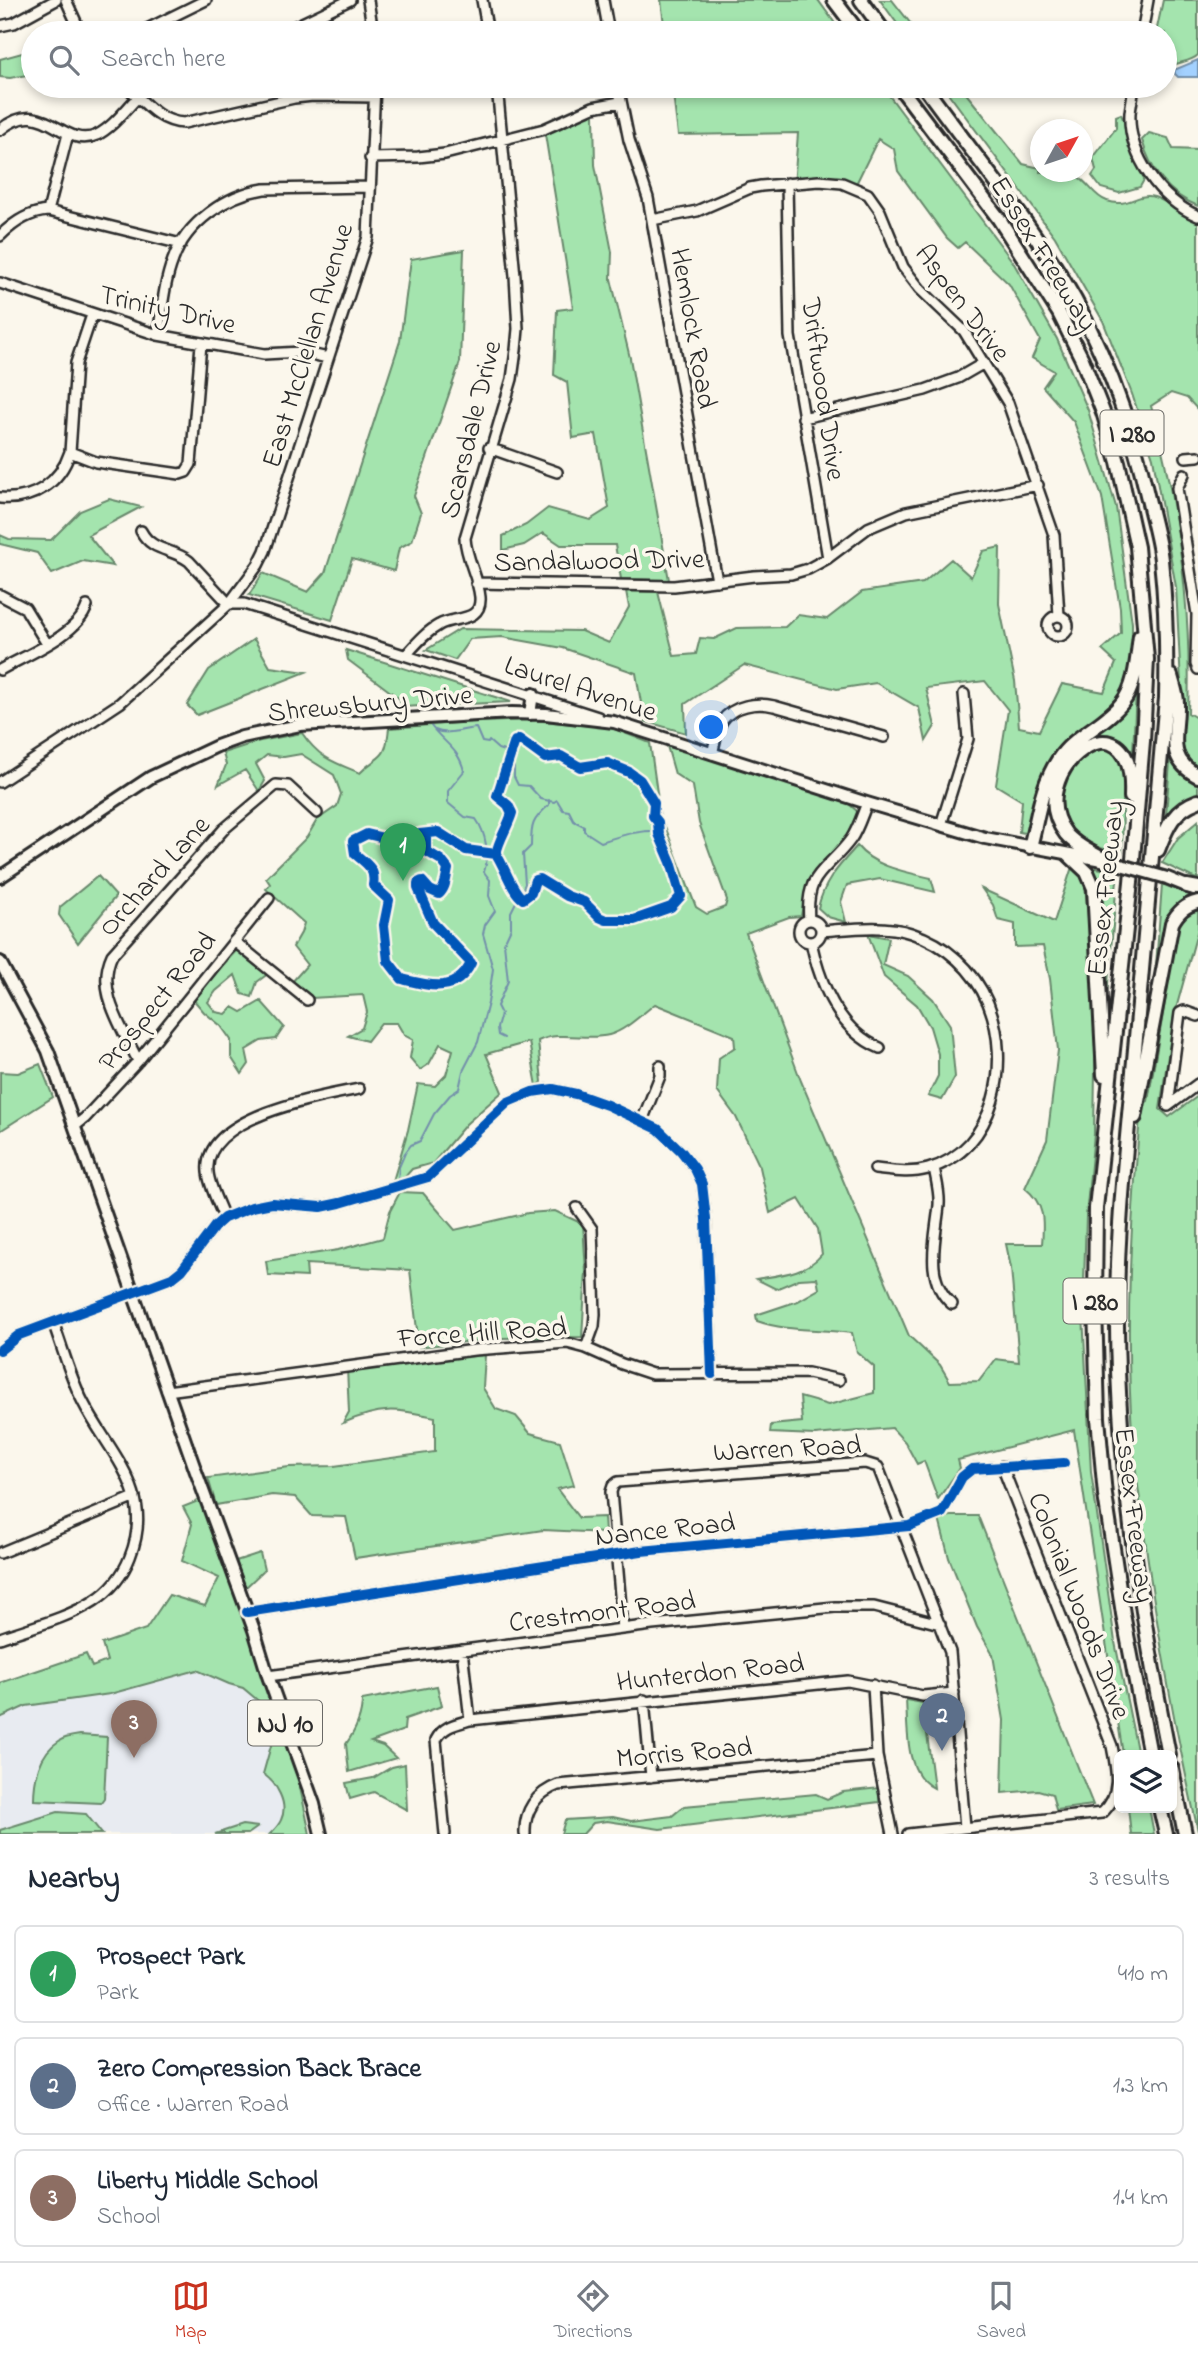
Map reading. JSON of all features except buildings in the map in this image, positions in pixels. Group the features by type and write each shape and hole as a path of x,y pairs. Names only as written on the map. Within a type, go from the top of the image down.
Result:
{"highway":[{"path":"834,0 850,21"},
{"path":"861,0 876,21"},
{"name":"Essex Freeway","path":"908,98 1007,230 1059,313 1082,359 1102,412 1118,462 1137,547 1147,659 1143,741 1128,912 1096,1208 1095,1304 1098,1418 1105,1495 1123,1614 1149,1750"},
{"name":"Essex Freeway","path":"933,98 1008,198 1086,318 1122,402 1138,452 1161,557 1167,655 1118,1256 1119,1388 1135,1561 1168,1750"},
{"path":"1030,847 1044,787 1057,760 1076,740 1123,703 1135,672 1144,608"},
{"path":"1167,655 1177,702 1175,751 1180,763 1198,776"},
{"path":"1110,862 1068,836 1061,825 1054,801 1055,790 1065,769 1083,749 1101,741 1109,742 1122,751 1130,769 1128,912"},
{"path":"1149,898 1158,850 1168,823 1180,810 1198,802"},
{"path":"1069,855 1087,872 1094,888 1106,1117"},
{"path":"1126,1147 1141,1095 1172,923 1184,908 1198,902"},
{"path":"1177,1794 1185,1834"},
{"path":"1161,1813 1166,1834"}],"main road":[{"path":"530,714 533,694"},
{"name":"Shrewsbury Drive","path":"0,877 151,777 242,737 320,723 530,714 614,722"},
{"name":"Laurel Avenue","path":"614,722 985,838 1110,862 1194,888"},
{"name":"NJ 10","path":"0,962 48,1051 314,1804 321,1834"}],"street":[{"path":"0,26 13,23 56,0"},
{"path":"65,0 75,21"},
{"path":"163,21 206,0"},
{"path":"306,21 349,0"},
{"path":"368,0 371,21"},
{"path":"482,0 486,21"},
{"path":"603,0 607,21"},
{"path":"1144,21 1148,0"},
{"path":"0,130 18,119 34,117 68,134 87,137 96,135 137,98"},
{"path":"139,98 167,121 184,123 294,98"},
{"name":"East McClellan Avenue","path":"229,604 265,551 368,237 374,98"},
{"name":"Scarsdale Drive","path":"406,655 438,625 463,620 473,614 480,602 465,538 489,448 512,379 518,329 498,98"},
{"name":"Hemlock Road","path":"620,98 629,139 648,198 717,581"},
{"path":"1132,98 1130,114 1142,160 1162,193 1198,216"},
{"path":"370,159 418,158 445,153 544,129 593,107 620,102"},
{"path":"48,211 68,134"},
{"name":"Aspen Drive","path":"652,220 697,211 750,188 787,183 842,183 857,187 868,194 880,211 908,276 964,331 1008,402 1054,535 1059,617"},
{"name":"Driftwood Drive","path":"787,183 790,336 828,558"},
{"path":"158,335 169,274 181,244 191,230 211,212 249,191 370,187"},
{"path":"0,236 18,220 34,213 48,211 181,244"},
{"name":"Trinity Drive","path":"0,283 158,335 264,354 301,352 328,358"},
{"path":"0,498 19,498 41,490 60,475 71,452 76,363 92,315"},
{"path":"71,452 96,462 180,474 186,472 191,464 201,344"},
{"path":"803,418 925,390 958,379 984,363"},
{"path":"489,448 557,472"},
{"path":"1186,457 1198,456"},
{"path":"1184,474 1177,488 1197,614 1198,669"},
{"name":"Sandalwood Drive","path":"476,583 674,586 791,574 808,569 828,558 868,528 885,519 906,512 1038,485"},
{"path":"0,782 120,703 229,604 183,555 154,547 146,541 141,531"},
{"path":"0,595 26,608 47,643"},
{"name":"Laurel Avenue","path":"229,604 244,604 614,722"},
{"path":"0,670 75,628 84,616 87,606"},
{"path":"941,825 968,739 964,694"},
{"path":"712,754 723,720 734,711 758,704 775,706 884,737"},
{"name":"Orchard Lane","path":"138,1061 106,989 105,973 112,955 224,829 276,785 288,786 317,813"},
{"path":"809,920 812,885 821,870 853,837 867,803"},
{"name":"Prospect Road","path":"75,1126 138,1061 269,898"},
{"path":"809,920 817,922 821,931 819,937 811,942 803,940 799,932 803,923 809,920"},
{"path":"821,931 884,928 902,930 926,938 948,952 967,970 988,1003 995,1027 995,1094 990,1113 969,1145 954,1157 934,1167 908,1172 875,1169"},
{"path":"234,941 307,1000"},
{"path":"811,942 825,990 859,1035 880,1048"},
{"path":"1198,1016 1180,1013 1168,1106 1198,1084"},
{"path":"642,1121 660,1076 660,1066"},
{"path":"223,1218 207,1171 219,1138 230,1130 289,1104 359,1089"},
{"path":"0,1350 19,1335 172,1278 182,1270 223,1218 272,1203 321,1207 428,1177 508,1102 532,1092 553,1089 576,1094 658,1129 681,1151 702,1184 706,1219 712,1374"},
{"path":"934,1167 939,1192 933,1263 938,1287 951,1304"},
{"path":"578,1208 592,1229 595,1314 594,1326 586,1348"},
{"path":"0,1639 79,1610 105,1593 118,1579 133,1550 137,1530 138,1511 126,1471 83,1401 53,1322"},
{"name":"Force Hill Road","path":"167,1391 474,1349 567,1343 652,1374 808,1373 839,1380"},
{"name":"Warren Road","path":"615,1555 611,1492 618,1482 866,1463 878,1467 950,1652 965,1827"},
{"name":"Nance Road","path":"247,1612 615,1555 902,1527 932,1519 942,1513 962,1477 972,1469 1064,1463"},
{"name":"Colonial Woods Drive","path":"908,1834 1102,1813 1112,1804 1118,1777 1112,1746 1002,1466"},
{"path":"0,1553 135,1497"},
{"path":"615,1555 624,1629"},
{"name":"Crestmont Road","path":"268,1676 624,1629 858,1606 874,1607 940,1625"},
{"path":"462,1650 470,1720"},
{"name":"Hunterdon Road","path":"445,1834 436,1740 443,1730 470,1720 848,1681 923,1696 954,1693"},
{"path":"873,1685 877,1756 893,1834"},
{"path":"644,1700 651,1777"},
{"name":"Morris Road","path":"525,1834 526,1818 532,1805 541,1794 554,1787 877,1756"}],"shaded area":[{"path":"197,1670 243,1688 261,1703 263,1709 257,1731 268,1735 272,1742 268,1777 279,1791 283,1802 283,1819 270,1834 248,1834 257,1827 242,1825 215,1834 102,1834 86,1814 15,1824 0,1830 0,1718 26,1706 110,1694"}],"green space":[{"path":"661,0 818,0 833,21 664,21"},
{"path":"880,0 892,0 909,21 895,21"},
{"path":"1163,0 1198,0 1198,55 1177,64 1177,21 1159,21"},
{"path":"21,53 21,76 0,77 0,59"},
{"path":"673,98 891,98 1013,262 1057,339 1088,410 1116,507 1132,623 1132,662 1117,704 1066,742 1044,772 1030,834 1019,832 1022,801 996,785 1008,710 985,681 926,688 935,726 926,741 919,708 876,683 837,689 744,665 685,704 686,733 644,721 636,673 563,648 502,637 470,639 455,660 426,650 460,629 581,631 609,643 629,607 626,591 658,592 674,656 696,654 700,638 714,639 737,628 785,627 798,615 827,619 862,592 923,583 951,559 971,577 983,551 1000,547 999,604 1015,681 1019,727 1039,731 1062,684 1104,692 1116,663 1102,650 1121,633 1120,608 1102,497 1074,422 1043,387 1054,371 1032,358 1040,340 1009,284 965,242 958,248 947,238 898,171 894,149 878,139 856,184 794,186 798,133 678,135"},
{"path":"952,98 970,98 1023,164 1030,166 1030,182 1084,182 1099,196 1114,203 1144,196 1155,197 1198,220 1198,410 1187,398 1171,393 1151,406 1169,481 1181,558 1188,636 1188,713 1198,719 1198,773 1192,769 1178,746 1181,684 1176,587 1153,458 1132,394 1103,321 1055,237"},
{"path":"594,114 595,165 612,252 611,279 630,358 669,580 621,579 615,545 561,545 543,533 524,545 503,550 503,536 526,525 548,508 590,520 609,508 596,434 573,438 567,382 554,375 557,310 573,308 545,134 578,118"},
{"path":"1121,114 1145,178 1140,187 1119,193 1101,188 1093,177 1096,170 1093,158 1116,128 1116,116"},
{"path":"1149,133 1168,138 1173,149 1198,150 1198,206 1169,188 1155,171 1142,140"},
{"path":"464,250 460,362 414,496 421,513 412,541 399,548 394,571 352,559 332,620 249,595 263,573 308,592 325,573 400,341 411,259"},
{"path":"109,499 141,507 88,535 113,566 83,561 52,574 37,553 0,544 0,535 9,539 51,540 80,511"},
{"path":"254,639 270,667 306,672 197,715 187,705 209,670"},
{"path":"346,650 511,702 401,707 400,699 348,660"},
{"path":"1136,691 1133,752 1116,737 1090,736"},
{"path":"533,720 612,728 650,743 661,821 696,907 707,914 725,907 727,900 699,823 693,786 675,774 667,746 842,798 858,812 846,837 808,880 801,916 789,917 746,933 801,1081 909,1336 940,1365 950,1382 979,1381 996,1359 1019,1362 1011,1268 1006,1244 1042,1244 1042,1213 1032,1194 1025,1188 1047,1140 1058,1050 1050,979 1043,946 1015,947 1015,924 998,920 993,905 982,889 1054,922 1072,867 1084,873 1096,1007 1094,1134 1086,1216 1083,1314 1091,1472 1115,1642 1137,1750 1122,1750 1074,1430 958,1460 960,1468 938,1499 924,1461 917,1464 905,1442 892,1428 815,1435 770,1433 771,1425 802,1422 800,1397 828,1405 874,1393 874,1367 857,1352 852,1333 792,1328 757,1321 756,1315 798,1301 819,1289 817,1278 799,1279 776,1289 756,1279 801,1269 822,1254 818,1229 799,1199 770,1213 760,1167 736,1117 717,1091 719,1058 735,1047 734,1036 655,1004 627,1026 609,1035 555,1036 538,1041 542,1082 537,1086 529,1042 486,1054 502,1092 466,1124 433,1163 412,1169 405,1177 393,1181 418,1084 435,1086 446,1075 453,1050 440,1044 429,1064 420,1070 410,1058 413,1040 404,1035 397,1023 381,1023 367,1041 348,1036 362,1028 367,1012 363,995 311,998 292,982 307,965 293,947 304,923 266,889 270,884 266,878 307,837 317,820 337,806 341,794 334,775 301,754 284,757 267,755 256,764 265,781 259,791 245,770 218,785 226,765 223,753 260,741 302,733 321,754 360,773 383,753 389,728"},
{"path":"1106,746 1116,750 1124,760 1122,852 1099,848 1074,835 1066,824 1059,805 1059,789 1071,771 1087,751"},
{"path":"1171,749 1182,772 1198,783 1198,798 1189,799 1166,815"},
{"path":"1198,821 1198,880 1162,863 1178,838"},
{"path":"857,846 881,864 931,878 935,892 880,879 847,885 841,902 846,922 828,917 818,908 824,890 838,867"},
{"path":"1090,867 1108,870 1117,880 1106,1007"},
{"path":"98,876 116,896 78,943 59,915 60,907"},
{"path":"1162,884 1192,896 1172,910 1155,980"},
{"path":"1198,906 1198,929 1174,1016 1160,1109 1169,1117 1198,1096 1198,1831 1160,1639 1136,1474 1130,1402 1129,1317 1134,1190 1141,1105 1148,1101 1180,914"},
{"path":"868,934 889,938 883,965 908,976 933,999 950,1025 955,1077 942,1100 928,1096 938,1076 938,1054 930,1027 917,1005 884,977"},
{"path":"237,950 269,973 257,982 252,997 242,994 235,975 216,991 208,1002 216,1012 226,1014 233,1007 242,1012 261,1001 284,1027 276,1039 261,1041 246,1050 249,1064 242,1074 231,1057 231,1040 221,1026 192,998"},
{"path":"40,1064 53,1097 0,1131 0,1072 18,1073"},
{"path":"400,1192 423,1193 455,1230 528,1213 555,1211 583,1224 586,1272 582,1337 501,1338 419,1347 410,1270 306,1264 307,1277 268,1275 266,1261 338,1250 383,1238 390,1211"},
{"path":"485,1355 483,1388 496,1409 516,1416 530,1433 560,1441 574,1485 557,1489 579,1518 604,1517 605,1533 543,1530 355,1558 346,1517 312,1516 295,1497 272,1495 216,1505 208,1478 289,1467 334,1466 435,1452 435,1417 389,1411 368,1414 343,1423 349,1412 347,1368"},
{"path":"203,1499 234,1582 296,1769 310,1834 270,1834 280,1822 283,1807 277,1788 263,1774 272,1742 267,1740 268,1735 257,1731 263,1709 261,1703 243,1688 197,1670 110,1694 26,1706 0,1718 0,1683 86,1654 92,1667 107,1661 102,1644 146,1629 169,1595 205,1606 219,1578 182,1561 192,1524 183,1507"},
{"path":"978,1516 1093,1805 1056,1810 1052,1794 1038,1790 1002,1793 1004,1720 993,1655 977,1627 949,1558 939,1519"},
{"path":"260,1553 264,1570 245,1588 236,1561"},
{"path":"437,1686 442,1706 405,1719 404,1730 371,1742 383,1746 396,1758 349,1772 346,1744 358,1723 362,1700"},
{"path":"906,1700 923,1703 934,1788 924,1781 912,1761"},
{"path":"80,1735 107,1737 104,1799 101,1803 34,1800 37,1776 47,1752 61,1740"},
{"path":"405,1764 407,1810 374,1792 350,1799 346,1783 373,1778 392,1767"},
{"path":"879,1788 879,1802 660,1829 607,1821 593,1823 583,1834 561,1834 565,1820 613,1817 631,1821 672,1816 684,1806 816,1794 827,1799 843,1792"},
{"path":"58,1812 86,1814 102,1834 0,1834 0,1830"},
{"path":"1129,1813 1150,1813 1154,1834 1131,1834"},
{"path":"242,1825 258,1827 248,1834 215,1834"}],"water":[{"path":"1198,60 1198,77 1178,77 1177,69"}],"waterway":[{"path":"398,1181 399,1167 405,1153 411,1145 420,1141 434,1114 450,1095 459,1089 463,1071 478,1042 493,969 483,934 485,925 495,911 489,896 490,880 484,872 487,859 485,838 476,819 465,817 448,803 448,791 464,771 455,752 431,726"},
{"path":"435,730 450,732 476,728 482,742 489,741 498,749 507,752"},
{"path":"514,762 514,777 518,785 529,786 541,799 554,802 557,800 563,810 569,811 574,821 584,826 584,831 601,842 632,833 666,831"},
{"path":"504,1038 498,1035 497,1028 501,1014 497,1006 508,981 504,943 511,928 511,912 525,884 523,854 531,846 534,823 549,805 549,800"}],"cycle path":[{"path":"515,741 497,796 508,805 512,813 496,854 519,896 523,899 531,893 535,880 539,879 567,896 584,902 599,917 606,920 634,920 671,907 681,896 659,834 658,822 653,816 654,803 640,780 607,763 580,767 561,756 545,758 519,739"},
{"path":"426,834 426,851 441,860 448,869 439,894 430,890 422,881 418,883 418,888 433,923 471,963 465,973 450,984 422,984 402,979 388,961 384,925 389,900 373,885 372,871 355,854 353,841 367,834 400,842 420,834 438,832 466,850 496,854"},
{"path":"0,1350 19,1335 172,1278 182,1270 224,1218 252,1207 272,1203 321,1207 428,1177 508,1102 532,1092 553,1089 607,1105 658,1129 695,1169 702,1184 706,1219 712,1374"},
{"path":"247,1612 641,1551 909,1526 942,1513 962,1477 972,1469 1064,1463"}],"place":[{"name":"Prospect Park","path":"403,881"},
{"name":"Zero Compression Back Brace","path":"942,1751"},
{"name":"Liberty Middle School","path":"134,1758"}]}
